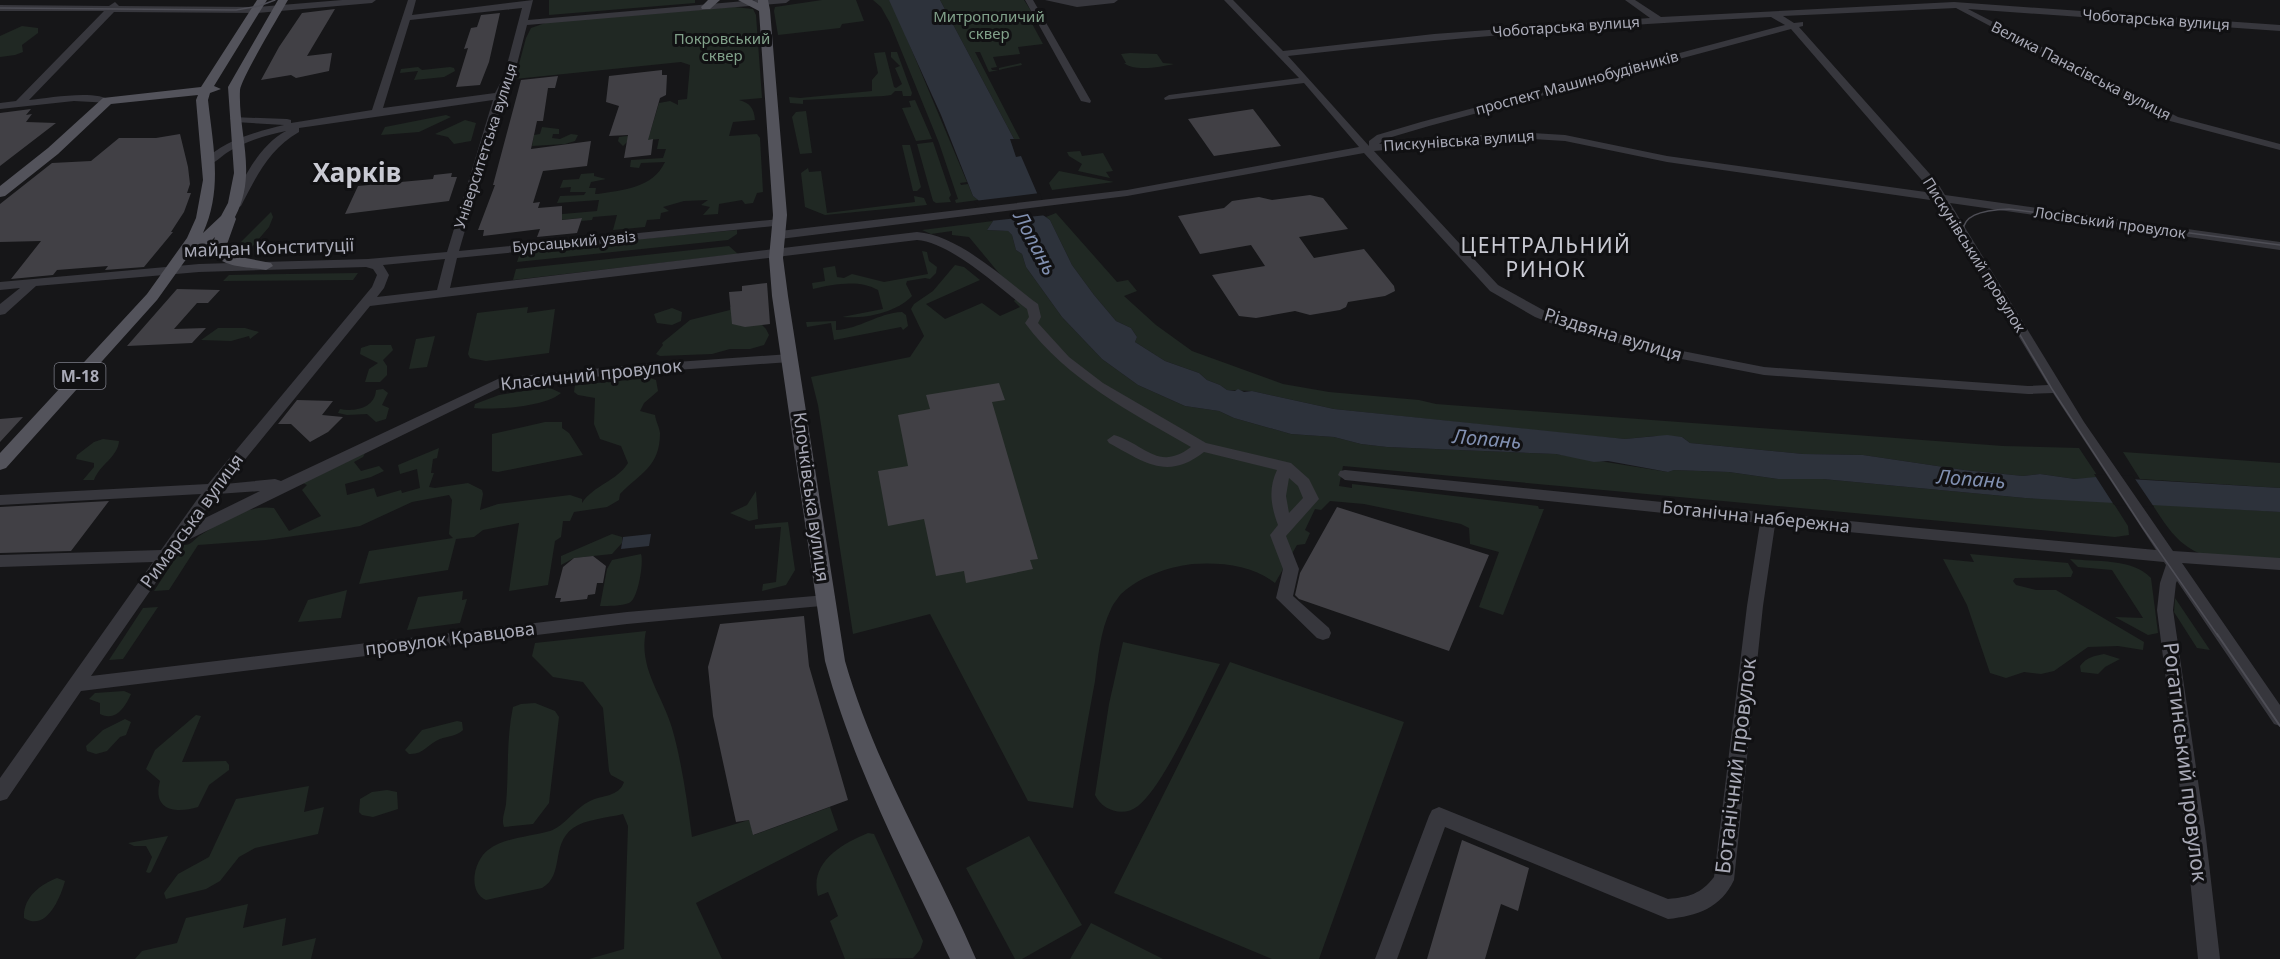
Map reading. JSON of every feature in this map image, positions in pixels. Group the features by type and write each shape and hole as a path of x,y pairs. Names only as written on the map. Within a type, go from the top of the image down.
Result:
{"main road":[{"path":"746,2 764,4"},
{"path":"0,193 53,151 100,102 234,87 280,4"},
{"name":"Клочківська вулиця","path":"764,4 780,229 776,252 780,296 835,661 856,730 963,959"},
{"name":"майдан Конституції","path":"171,271 194,238 203,218 209,188 202,105 206,90 260,5"},
{"name":"майдан Конституції","path":"171,271 231,212 241,180 234,87"},
{"path":"231,212 219,247 220,254 225,258 266,266"},
{"name":"М-18","path":"0,464 152,297 171,271"}],"street":[{"path":"19,104 118,0"},
{"path":"0,8 111,9 372,0"},
{"path":"376,113 412,0"},
{"path":"764,4 786,0"},
{"path":"1029,0 1047,11 1086,101"},
{"path":"1047,11 1113,0"},
{"name":"Різдвяна вулиця","path":"1228,0 1282,54 1494,288 1540,314 1568,325 1685,357 1764,371 2020,389 2057,389"},
{"path":"1629,0 1659,20"},
{"name":"Велика Панасівська вулиця","path":"1944,0 2174,119 2280,147"},
{"path":"523,23 711,3 746,2"},
{"path":"406,18 528,3"},
{"name":"Університетська вулиця","path":"443,293 452,254 499,96 509,76 528,3"},
{"name":"Чоботарська вулиця","path":"1282,54 1467,34 1659,20 1954,5 2280,28"},
{"name":"Чоботарська вулиця","path":"1793,26 1851,11"},
{"name":"Пискунівський провулок","path":"1774,15 1793,26 1933,184 2057,389 2103,460 2280,719"},
{"name":"проспект Машинобудівників","path":"1366,149 1381,137 1425,124 1793,26"},
{"path":"1169,98 1306,80"},
{"path":"208,162 216,155 239,144 281,129 499,96"},
{"path":"0,106 74,98 100,102"},
{"path":"235,119 269,123 323,121"},
{"path":"231,212 260,163 273,146 289,133 323,121"},
{"name":"Пискунівська вулиця","path":"964,214 1183,184 1413,142 1490,136 1548,136 1667,159 1940,198"},
{"name":"Лосівський провулок","path":"1940,198 2280,246"},
{"name":"Бурсацький узвіз","path":"368,264 452,254 964,214"},
{"path":"776,252 931,237 958,251 1033,307 1035,317 1031,323 1064,360 1098,387 1201,447 1286,467 1304,483 1311,499 1278,535 1291,569 1284,598 1323,633"},
{"name":"Бурсацький узвіз","path":"368,302 776,252"},
{"name":"майдан Конституції","path":"171,271 368,264"},
{"name":"Римарська вулиця","path":"0,793 213,488 368,302 383,277 378,267 368,264"},
{"path":"0,286 171,271"},
{"path":"0,311 33,283"},
{"name":"Класичний провулок","path":"175,540 500,382 634,369 790,358"},
{"path":"1114,440 1157,462 1169,464 1181,462 1201,447"},
{"path":"1286,467 1277,490 1278,502 1286,526"},
{"name":"Класичний провулок","path":"0,500 213,488 239,489 269,486 305,475"},
{"name":"Ботанічна набережна","path":"1345,475 2171,560 2280,564"},
{"name":"Ботанічний провулок","path":"1386,959 1439,816 1668,909 1693,906 1713,897 1724,880 1755,606 1768,519"},
{"path":"0,561 165,556"},
{"name":"Рогатинський провулок","path":"2171,560 2165,610 2210,959"},
{"name":"провулок Кравцова","path":"75,685 616,620 826,601"}],"green space":[{"path":"549,0 695,0 695,3 549,15"},
{"path":"822,0 856,0 864,21 842,24 840,28 778,35 775,7"},
{"path":"873,0 889,0 892,3 967,182 960,183 961,185 968,184 973,196 978,200 956,203 955,200 958,199 939,143 890,23 881,7"},
{"name":"Митрополичий сквер","path":"940,0 1024,0 1035,17 1029,18 1043,44 1018,47 1020,54 993,57 997,67 991,68 998,70 989,72 980,52 975,52 1020,139 1014,139"},
{"name":"Покровський сквер","path":"734,7 753,9 756,15 762,98 739,100 751,107 755,120 733,122 729,136 757,134 760,138 763,192 757,193 753,203 745,204 742,200 719,204 718,214 703,215 710,207 701,205 708,200 684,201 663,207 669,211 661,213 660,219 647,220 645,227 613,230 617,215 593,217 592,220 581,221 581,218 538,222 540,216 597,211 599,200 557,203 560,196 584,195 586,192 570,192 571,187 560,188 563,180 579,179 581,174 594,173 594,176 606,179 591,182 589,188 596,188 595,194 598,194 636,186 660,171 665,162 641,163 639,168 630,167 631,160 663,158 666,149 657,149 659,139 627,142 623,146 618,141 619,137 650,133 659,103 670,101 678,105 678,100 687,99 690,65 681,62 515,79 531,28 548,22"},
{"path":"22,26 38,28 38,33 22,45 23,52 0,57 0,36"},
{"path":"885,52 896,88 902,84 895,68 900,66 891,57 891,52 897,52 912,93 911,96 903,96 902,91 895,91 891,95 884,96 803,100 803,104 790,103 789,97 872,91 872,80 878,73 874,53"},
{"path":"1121,54 1157,54 1163,63 1174,64 1148,68 1129,66 1124,63 1126,63"},
{"path":"1021,63 1022,65 999,70 999,68"},
{"path":"418,67 422,70 450,67 455,71 444,77 414,80 418,71 400,73 401,69"},
{"path":"915,100 932,139 916,141 902,108 911,107 909,101"},
{"path":"806,111 812,153 800,154 792,117 796,112"},
{"path":"446,115 451,117 419,132 381,135 385,127"},
{"path":"465,120 476,123 471,141 454,144 448,137 435,134"},
{"path":"542,127 559,129 559,134 553,134 552,138 560,139 571,134 578,135 575,141 565,144 532,146 534,135 540,134"},
{"path":"933,142 951,195 949,198 951,202 936,203 933,201 917,144"},
{"path":"902,145 910,145 921,187 917,191 913,191"},
{"path":"1080,151 1082,156 1103,153 1113,171 1106,172 1110,178 1078,171 1082,164 1069,156 1067,152"},
{"path":"808,168 809,172 821,171 827,213 915,202 914,196 924,198 927,205 825,215 805,207 801,173"},
{"path":"1059,171 1114,182 1052,190 1049,183"},
{"path":"271,212 273,217 269,227 245,255 239,251 239,244"},
{"path":"1056,213 1117,282 1128,280 1137,291 1124,296 1156,325 1192,351 1283,384 1329,392 1419,400 1436,404 2003,446 2079,448 2099,478 2075,479 2040,474 2023,476 1863,455 1803,454 1690,443 1682,437 1655,436 1625,439 1590,436 1334,409 1252,391 1227,390 1207,380 1199,373 1165,361 1135,342 1137,337 1131,328 1116,321 1072,265 1050,220 1046,217"},
{"path":"993,221 987,230 1008,231 1012,235 1016,250 1022,254 1026,267 1062,317 1102,359 1138,385 1185,406 1219,411 1234,418 1291,434 1334,437 1361,444 1387,447 1556,454 1668,472 1674,470 1729,472 1778,479 1823,479 2025,498 2112,501 2128,526 2129,535 2115,537 1343,466 1339,486 1352,488 1352,484 1538,506 1539,509 1544,509 1503,615 1479,607 1499,552 1470,544 1469,528 1461,524 1364,504 1330,501 1321,510 1315,509 1305,530 1310,533 1305,544 1297,545 1275,583 1256,572 1236,566 1192,564 1154,574 1121,594 1107,617 1102,635 1073,808 1028,801 930,614 853,634 818,405 811,377 910,357 924,336 911,309 914,304 933,291 955,265 964,267 980,280 926,304 945,319 982,303 1000,316 1020,307 1014,301 1016,298 1003,278 969,237 952,235 952,231 931,234 922,230"},
{"path":"737,230 737,234 728,240 517,262 521,250"},
{"path":"729,246 738,254 513,280 516,269"},
{"path":"922,251 927,252 929,261 937,267 936,273 930,279 907,281 906,284 912,296 889,311 870,316 842,317 883,309 878,290 863,284 838,284 813,289 812,283 825,281 823,268 835,266 837,277 844,278 852,274 884,282 928,274"},
{"path":"358,273 353,280 223,281 229,275"},
{"path":"741,304 766,329 769,335 764,345 750,349 730,349 712,354 660,356 656,354 663,345 662,343 690,320 730,310 730,307"},
{"path":"528,307 527,313 555,309 549,353 486,361 470,358 468,354 477,313"},
{"path":"672,308 682,312 681,321 672,325 657,323 654,314"},
{"path":"902,312 906,315 908,326 903,330 901,327 834,340 831,323 807,327 806,322 836,321 836,330"},
{"path":"218,328 245,328 259,332 250,339 249,336 231,341 201,340"},
{"path":"435,336 427,367 409,369 416,339"},
{"path":"370,345 391,345 393,350 383,360 387,366 387,375 380,382 365,382 369,369 378,363 360,354 361,348"},
{"path":"650,378 656,380 658,391 644,403 640,411 655,415 660,433 657,454 648,468 620,494 619,500 607,507 574,512 570,521 563,521 561,537 555,541 548,585 509,591 519,523 483,530 474,537 456,539 448,570 359,584 369,551 453,538 449,534 452,500 449,495 412,502 360,526 266,540 198,545 169,590 154,591 184,545 191,543 235,515 264,507 274,508 289,531 321,516 302,490 307,485 303,483 365,453 363,457 354,462 361,471 379,466 384,471 345,484 347,495 374,488 377,497 401,490 402,493 420,488 417,469 400,474 398,465 439,448 437,458 433,459 431,473 434,473 429,487 468,483 482,490 480,510 498,504 570,495 582,499 582,503 628,463 621,446 600,439 594,424 595,398 578,395 574,392 575,385"},
{"path":"548,387 561,393 544,402 507,408 474,408 475,404 499,395"},
{"path":"383,389 388,393 382,405 389,408 386,419 376,422 367,414 338,413 340,409 352,410 368,405 375,396 376,390"},
{"path":"545,422 562,422 562,428 569,433 583,455 498,472 492,471 492,434"},
{"path":"103,439 119,441 118,447 94,480 83,480 94,467 94,463 76,459 77,455 94,442"},
{"path":"2123,452 2280,463 2280,488 2140,479"},
{"path":"756,491 758,519 749,521 730,513 747,505"},
{"path":"2152,504 2280,512 2280,560 2202,554 2186,546 2173,534"},
{"path":"788,522 795,570 786,585 762,591 763,584 776,582 781,527 755,529 755,525"},
{"path":"612,534 622,537 622,543 612,554 574,558 561,565 561,556"},
{"path":"641,554 640,580 632,600 622,605 600,606 607,569 612,560"},
{"path":"1970,554 2068,563 2073,572 2071,577 2015,578 2013,581 2016,585 2036,590 2056,590 2144,642 2143,650 2118,646 2088,647 2054,671 2041,674 2024,672 2006,678 1990,673 1967,605 1943,559 1974,562"},
{"path":"2070,559 2124,564 2134,567 2151,578 2158,633 2148,635 2115,617 2143,618 2112,570 2078,567"},
{"path":"347,590 341,618 298,622 308,600"},
{"path":"463,591 462,600 467,599 460,623 407,630 418,597"},
{"path":"2175,598 2210,650 2197,648 2174,612"},
{"path":"158,607 123,659 109,660 143,608"},
{"path":"646,631 645,657 676,741 692,837 749,820 754,835 830,807 838,830 696,903 722,959 589,959 624,949 628,826 623,814 590,821 573,828 562,843 553,876 542,888 486,900 476,890 476,868 488,850 510,840 555,829 585,804 614,793 622,787 624,782 611,775 609,771 603,708 583,682 553,677 532,656 535,643"},
{"path":"1123,642 1220,664 1159,780 1138,806 1132,810 1120,812 1103,805 1095,795 1109,704"},
{"path":"2104,654 2120,659 2105,667 2098,674 2081,672 2080,666 2085,661"},
{"path":"1230,662 1404,722 1319,959 1272,959 1114,893"},
{"path":"124,691 131,694 129,699 119,712 111,716 100,714 100,703 89,699 95,693"},
{"path":"535,703 555,711 559,717 549,803 533,824 504,827 509,731 513,707"},
{"path":"196,715 201,716 182,762 226,761 229,770 209,785 198,807 181,810 167,808 159,798 160,781 146,769 155,750"},
{"path":"125,719 131,722 126,735 120,737 107,751 96,754 87,751 86,746 103,730"},
{"path":"457,721 462,722 463,730 458,734 440,739 418,753 409,754 405,750 422,730"},
{"path":"309,786 304,812 324,807 318,834 255,848 239,857 220,881 206,889 166,899 164,893 178,874 209,857 236,799"},
{"path":"387,790 397,792 398,809 373,817 362,815 359,812 360,799 372,792"},
{"path":"868,833 874,834 923,941 920,950 913,958 845,959 830,921 838,916 828,892 818,896 816,884 823,864 838,849"},
{"path":"168,836 151,872 146,872 152,857 146,846 134,846 128,843"},
{"path":"1029,836 1082,925 1022,959 1015,959 966,868"},
{"path":"57,878 65,881 51,912 39,921 24,918 26,904 34,893"},
{"path":"248,904 243,928 286,918 282,946 316,938 311,959 135,959 142,951 177,943 186,918"},
{"path":"1091,923 1163,959 1070,959"}],"water":[{"name":"Лопань","path":"889,0 940,0 1014,139 1010,139 1016,157 1021,156 1037,193 1043,215 1050,220 1072,265 1116,321 1131,328 1137,337 1135,342 1165,361 1199,373 1207,380 1227,390 1252,391 1334,409 1625,439 1667,435 1682,437 1690,443 1803,454 1863,455 2023,476 2040,474 2075,479 2096,477 2280,488 2280,512 2025,498 1823,479 1778,479 1729,472 1674,470 1668,472 1608,461 1594,462 1556,454 1387,447 1361,444 1334,437 1291,434 1234,418 1219,411 1185,406 1138,385 1102,359 1062,317 1026,267 1022,254 1016,250 1012,235 1008,231 987,230 993,221 973,196 941,115"},
{"path":"651,534 649,546 621,549 623,537"}],"pier":[{"path":"1040,193 1047,215 990,221 974,201"},
{"path":"2094,474 2133,476 2154,507 2114,505"}],"building":[{"path":"335,9 307,56 332,53 329,71 296,78 291,75 261,80 279,47 302,13"},
{"path":"500,13 489,62 480,85 456,87 468,48 464,49 471,28 477,27 481,15"},
{"path":"662,70 662,75 667,75 666,95 660,98 648,140 653,139 651,155 624,158 628,135 609,136 619,106 606,102 609,76"},
{"path":"558,76 555,88 548,88 543,121 537,121 531,149 591,141 587,166 543,171 533,203 540,202 538,208 562,206 562,220 582,218 577,233 537,237 540,229 483,236 484,230 478,230 495,185 493,185 521,80"},
{"path":"31,109 26,115 32,114 26,122 56,123 0,166 0,113"},
{"path":"1253,109 1281,146 1214,156 1188,119"},
{"path":"180,134 188,167 190,184 187,193 191,193 184,212 171,232 173,232 144,267 105,270 108,266 57,270 53,275 11,279 41,241 0,242 0,204 52,163 91,161 119,138 156,138"},
{"path":"452,173 451,177 457,177 449,201 345,214 358,186 433,179 434,175"},
{"path":"1310,195 1323,198 1348,229 1299,237 1314,258 1364,249 1394,286 1395,291 1385,296 1348,302 1346,307 1340,310 1310,315 1295,311 1256,318 1239,316 1212,275 1265,266 1251,245 1200,254 1178,216 1224,208 1232,201 1259,197 1272,200"},
{"path":"767,283 770,324 745,327 732,324 729,292 742,291 742,286"},
{"path":"177,289 220,290 208,303 197,303 174,329 206,328 192,343 127,346"},
{"path":"999,383 1005,400 992,402 1038,559 1030,560 1033,569 966,583 964,571 936,576 924,519 888,526 878,471 908,466 898,415 930,409 926,395"},
{"path":"297,400 333,401 322,415 343,417 328,432 310,442 291,424 278,424"},
{"path":"23,417 0,442 0,419"},
{"path":"109,501 71,551 0,553 0,507"},
{"path":"1337,507 1489,555 1449,651 1299,599 1295,595 1300,573"},
{"path":"593,556 606,566 603,583 597,583 595,594 588,595 587,599 560,602 561,598 555,598 563,567 574,558"},
{"path":"804,616 809,666 848,800 753,835 749,820 736,822 713,716 708,667 720,624"},
{"path":"1462,840 1529,868 1518,911 1501,904 1485,959 1427,959"}],"tram line":[{"path":"0,8 236,10 259,6 275,0"},
{"path":"2218,636 2143,528 2052,389 1966,243 1963,233 1964,225 1968,219 1982,212 2009,209 2280,245"},
{"path":"2217,634 2280,726"}],"district":[{"name":"Харків","path":"357,173"},
{"name":"ЦЕНТРАЛЬНИЙ РИНОК","path":"1546,258"}]}
